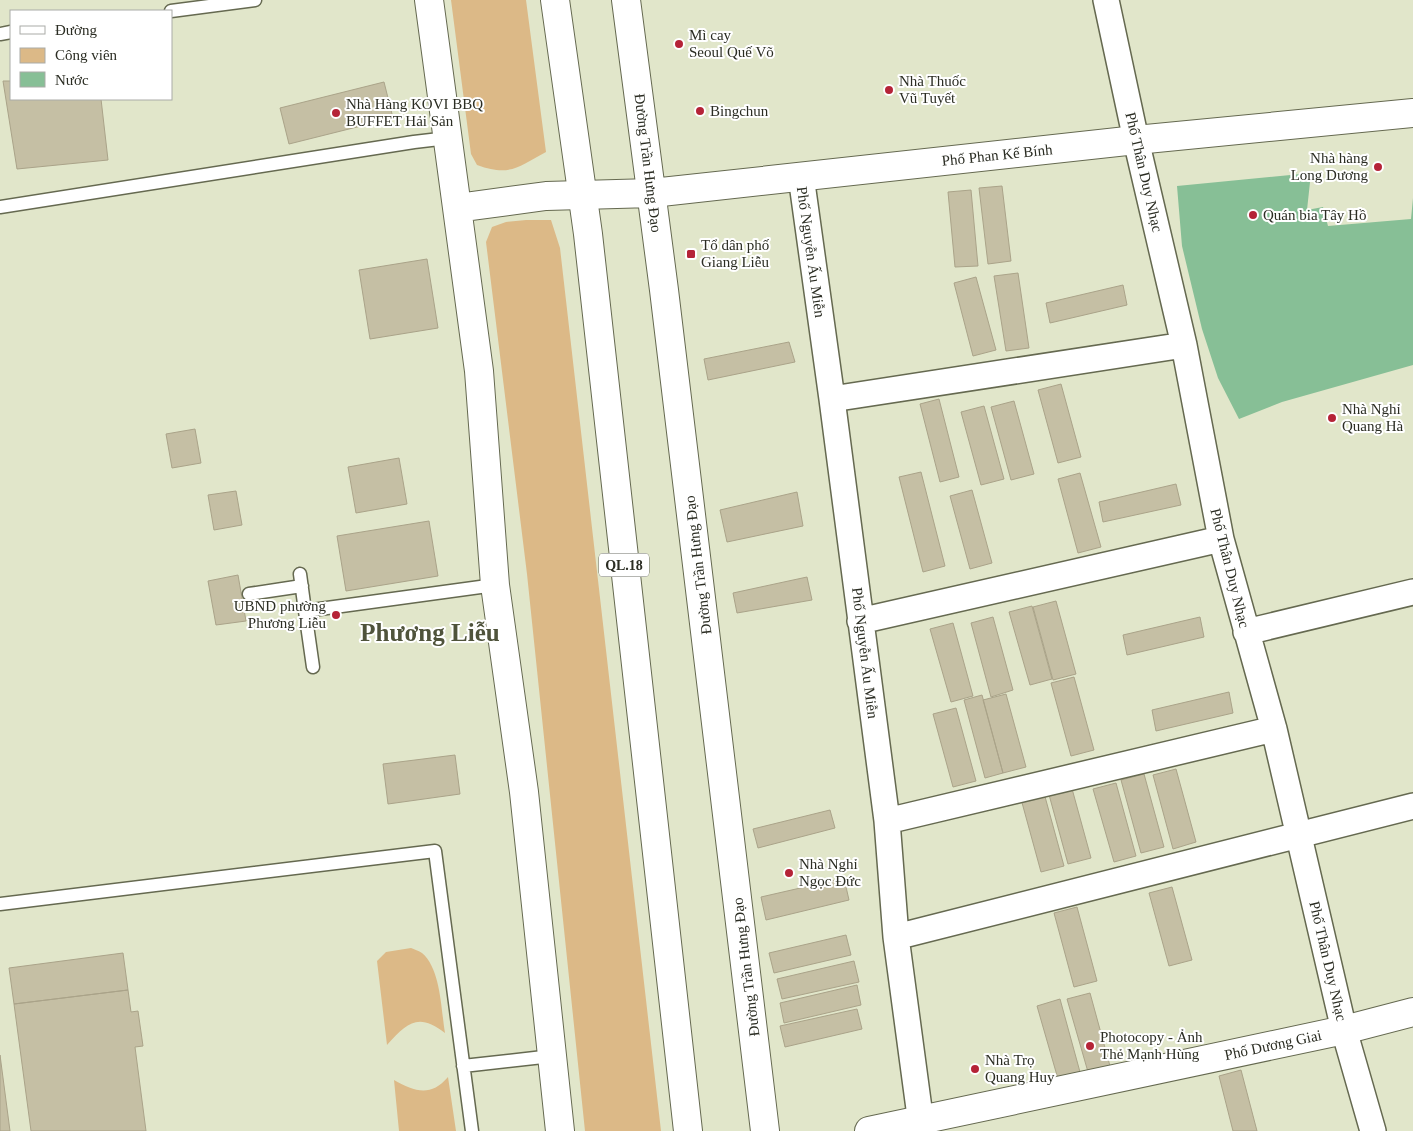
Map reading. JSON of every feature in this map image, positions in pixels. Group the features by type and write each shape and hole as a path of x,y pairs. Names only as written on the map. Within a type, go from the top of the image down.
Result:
{"main road":[{"path":"430,0 479,371 495,585 524,792 560,1131"},
{"name":"QL.18","path":"555,0 588,234 688,1131"},
{"name":"Đường Trần Hưng Đạo","path":"626,0 652,193 765,1131"},
{"name":"Phố Phan Kế Bính","path":"457,208 546,196 652,193 1136,140 1413,113"},
{"name":"Phố Dương Giai","path":"869,1131 921,1126 1344,1030 1413,1012"}],"street":[{"name":"Phố Thân Duy Nhạc","path":"1106,0 1136,140 1184,345 1221,539 1274,729 1344,1030 1373,1131"},
{"name":"Phố Nguyễn Ấu Miễn","path":"801,176 832,399 886,822 896,937 921,1126"},
{"path":"832,399 1184,345"},
{"path":"860,621 1221,539"},
{"path":"1246,632 1413,592"},
{"path":"886,822 1274,729"},
{"path":"896,937 1413,806"}],"lane":[{"path":"172,11 255,0"},
{"path":"0,207 404,143 448,138"},
{"path":"250,594 301,580 313,667"},
{"path":"305,611 495,585"},
{"path":"0,904 435,851 472,1131"},
{"path":"463,1066 552,1056"}],"green space":[{"path":"451,0 526,0 546,152 521,166 506,170 488,169 477,165 471,154"},
{"path":"551,220 560,248 661,1131 585,1131 527,574 486,242 492,227 506,222"},
{"path":"411,948 422,953 428,960 437,979 445,1033 427,1023 413,1023 401,1031 387,1045 377,961 386,952"},
{"path":"448,1077 456,1131 399,1131 394,1080 416,1090 429,1090 435,1088"}],"water":[{"path":"1311,173 1307,210 1323,207 1328,226 1411,219 1413,198 1413,365 1282,402 1239,419 1218,378 1202,329 1182,246 1177,186"}],"building":[{"path":"3,81 10,81 10,100 101,100 108,160 17,169"},
{"name":"Nhà Hàng KOVI BBQ BUFFET Hải Sản","path":"384,82 393,118 289,144 280,108"},
{"path":"1002,186 1011,261 988,264 979,188"},
{"path":"971,190 978,266 955,267 948,192"},
{"path":"427,259 438,328 370,339 359,270"},
{"path":"1018,273 1029,348 1006,351 994,276"},
{"path":"976,277 996,350 973,356 954,283"},
{"path":"1123,285 1127,305 1050,323 1046,303"},
{"path":"789,342 795,362 708,380 704,359"},
{"path":"1061,384 1081,457 1058,463 1038,390"},
{"path":"939,399 959,477 940,482 920,404"},
{"path":"1014,401 1034,474 1011,480 991,407"},
{"path":"984,406 1004,479 981,485 961,412"},
{"path":"195,429 201,463 172,468 166,434"},
{"path":"399,458 407,504 356,513 348,467"},
{"path":"921,472 945,566 923,572 899,477"},
{"path":"1080,473 1101,547 1078,553 1058,479"},
{"path":"1176,484 1181,505 1103,522 1099,502"},
{"path":"972,490 992,563 970,569 950,496"},
{"path":"236,491 242,525 214,530 208,495"},
{"path":"797,492 803,526 727,542 720,510"},
{"path":"429,521 438,576 346,591 337,536"},
{"path":"238,575 246,621 216,625 208,581"},
{"path":"807,577 812,600 737,613 733,593"},
{"path":"1056,601 1076,674 1053,680 1033,607"},
{"path":"1032,606 1052,679 1030,685 1009,612"},
{"path":"993,617 1013,690 991,697 971,623"},
{"path":"1200,617 1204,637 1127,655 1123,635"},
{"path":"953,623 973,696 951,702 930,629"},
{"path":"1074,677 1094,750 1071,756 1051,683"},
{"path":"1229,692 1233,713 1156,731 1152,710"},
{"path":"1006,694 1026,767 1003,773 983,700"},
{"path":"982,695 1003,773 985,778 964,700"},
{"path":"956,708 976,781 953,787 933,714"},
{"path":"455,755 460,794 388,804 383,764"},
{"path":"1176,769 1196,842 1173,849 1153,775"},
{"path":"1144,774 1164,847 1141,853 1121,780"},
{"path":"1116,783 1136,856 1114,862 1093,789"},
{"path":"1071,785 1091,858 1068,864 1048,791"},
{"path":"1044,793 1064,866 1041,872 1021,799"},
{"path":"830,810 835,828 758,848 753,829"},
{"path":"844,878 849,900 766,920 761,897"},
{"path":"1172,887 1192,960 1169,966 1149,893"},
{"path":"1077,907 1097,981 1074,987 1054,913"},
{"path":"846,935 851,955 774,973 769,953"},
{"path":"123,953 128,990 14,1004 9,968"},
{"path":"854,961 859,982 782,999 777,979"},
{"path":"857,985 861,1005 784,1023 780,1003"},
{"path":"128,990 131,1012 138,1011 143,1046 135,1047 146,1131 31,1131 14,1004"},
{"path":"1090,993 1110,1066 1088,1072 1067,999"},
{"path":"1060,999 1080,1072 1058,1079 1037,1006"},
{"path":"857,1009 862,1029 785,1047 780,1026"},
{"path":"0,1055 10,1131 0,1131"},
{"path":"1241,1070 1257,1131 1233,1131 1219,1076"}],"place":[{"name":"Mì cay Seoul Quế Võ","path":"679,44"},
{"name":"Nhà Thuốc Vũ Tuyết","path":"889,90"},
{"name":"Bingchun","path":"700,111"},
{"name":"Nhà Hàng KOVI BBQ BUFFET Hải Sản","path":"336,113"},
{"name":"Nhà hàng Long Dương","path":"1378,167"},
{"name":"Quán bia Tây Hồ","path":"1253,215"},
{"name":"Tổ dân phố Giang Liễu","path":"691,254"},
{"name":"Nhà Nghỉ Quang Hà","path":"1332,418"},
{"name":"UBND phường Phương Liễu","path":"336,615"},
{"name":"Nhà Nghỉ Ngọc Đức","path":"789,873"},
{"name":"Photocopy - Ảnh Thẻ Mạnh Hùng","path":"1090,1046"},
{"name":"Nhà Trọ Quang Huy","path":"975,1069"}],"district":[{"name":"Phương Liễu","path":"430,632"}]}
